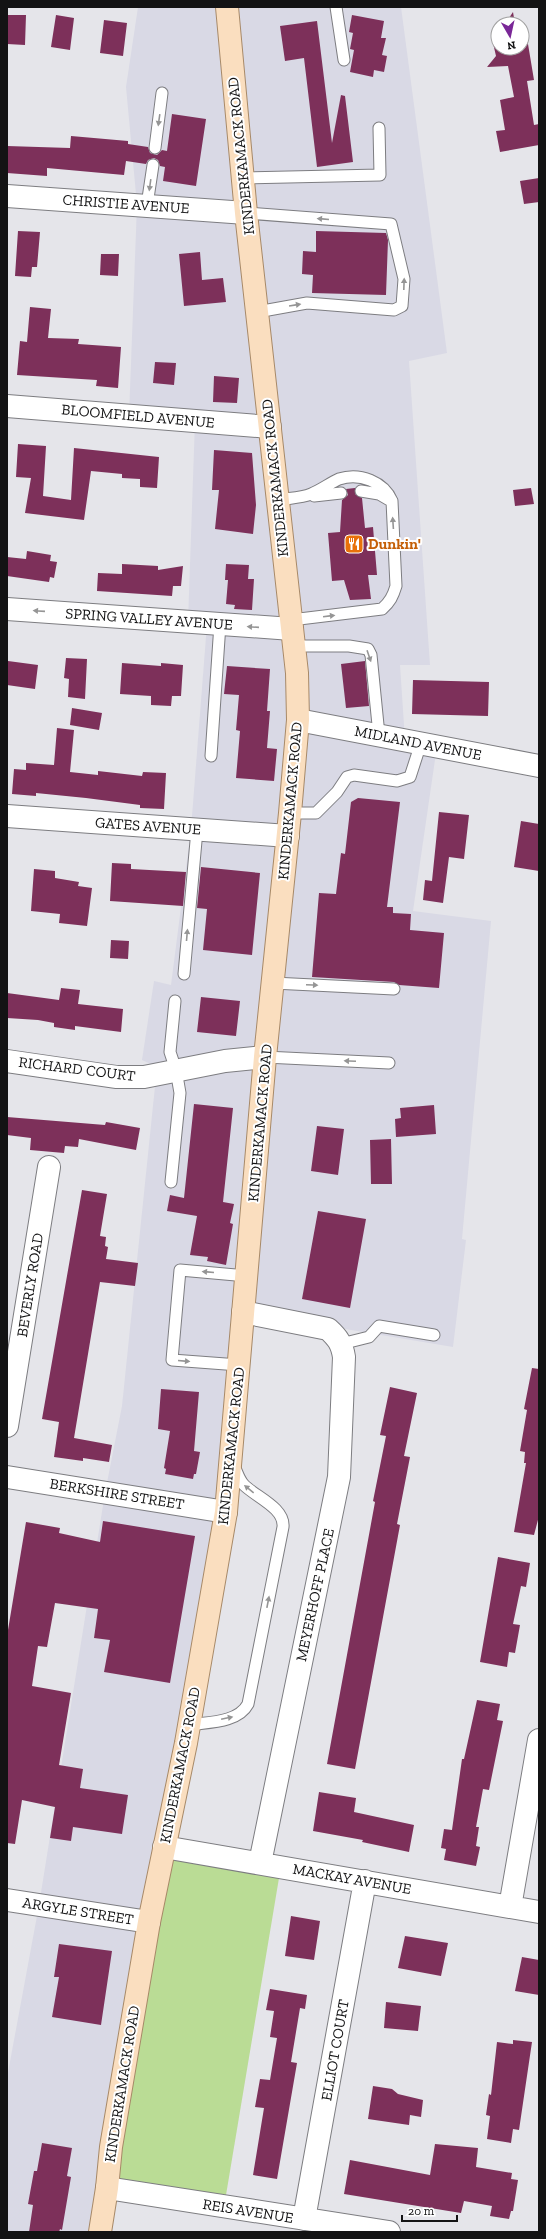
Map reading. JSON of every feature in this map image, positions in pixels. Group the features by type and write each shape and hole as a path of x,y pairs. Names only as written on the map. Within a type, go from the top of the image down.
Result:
{"main road":[{"name":"KINDERKAMACK ROAD","path":"100,2232 107,2188 111,2147 149,1922 189,1725 226,1512 265,1057 288,836 298,720 297,673 246,212 226,7"}],"street":[{"name":"CHRISTIE AVENUE","path":"7,196 246,212"},
{"name":"BLOOMFIELD AVENUE","path":"7,406 270,427"},
{"name":"SPRING VALLEY AVENUE","path":"7,609 220,624 292,632"},
{"name":"MIDLAND AVENUE","path":"298,720 539,766"},
{"name":"GATES AVENUE","path":"7,816 288,836"},
{"name":"RICHARD COURT","path":"7,1061 117,1077 144,1078 176,1070 225,1061 265,1057"},
{"name":"BEVERLY ROAD","path":"7,1426 49,1167"},
{"path":"243,1312 334,1336"},
{"name":"MEYERHOFF PLACE","path":"260,1863 338,1478 344,1357 334,1336"},
{"name":"BERKSHIRE STREET","path":"7,1477 226,1512"},
{"path":"510,1907 539,1740"},
{"name":"MACKAY AVENUE","path":"164,1847 539,1912"},
{"name":"ELLIOT COURT","path":"304,2219 366,1881"},
{"name":"ARGYLE STREET","path":"7,1900 149,1922"},
{"name":"REIS AVENUE","path":"107,2188 389,2232"}],"lane":[{"path":"336,7 344,60"},
{"path":"155,148 162,93"},
{"path":"243,178 380,175 379,128"},
{"path":"147,205 153,165"},
{"path":"246,212 391,224 404,279 402,306 394,310 307,303 257,312"},
{"path":"292,632 382,610 393,597 396,586 392,501 388,492 381,486 360,478 339,479 303,496"},
{"path":"361,491 379,494 392,501"},
{"path":"278,500 303,496 341,493"},
{"path":"211,756 220,624"},
{"path":"292,632 349,646 368,649 371,655 379,735"},
{"path":"290,813 316,813 337,792 347,777 354,775 397,781 410,777 421,743"},
{"path":"184,974 197,830"},
{"path":"273,983 394,989"},
{"path":"171,1182 180,1093 176,1070 170,1052 175,1001"},
{"path":"265,1057 389,1063"},
{"path":"239,1365 172,1360 180,1270 247,1276"},
{"path":"334,1336 368,1336 379,1326 434,1335"},
{"path":"189,1725 235,1717 248,1704 283,1527 283,1521 280,1514 240,1481 231,1458"}],"shaded area":[{"path":"138,7 401,7 447,353 409,361 430,665 400,665 405,740 437,746 413,911 491,921 462,1239 466,1240 453,1347 244,1312 226,1512 100,2232 7,2232 7,2078 39,1905 105,1493 122,1406 157,1067 142,1060 154,981 171,985 191,829 207,624 188,622 195,421 129,416 137,205 126,87"}],"green space":[{"path":"164,1847 281,1866 224,2207 107,2188"}],"building":[{"path":"7,15 26,15 25,45 7,44"},
{"path":"56,15 74,18 70,50 51,47"},
{"path":"352,15 384,21 381,38 386,38 382,55 387,56 384,72 374,70 373,77 350,72 354,50 350,49 353,33 349,32"},
{"path":"104,20 127,23 123,56 100,53"},
{"path":"317,21 332,143 341,95 345,96 353,162 317,167 304,58 285,61 280,26"},
{"path":"496,56 530,56 534,80 527,81 534,125 539,124 539,145 500,152 496,131 505,130 500,100 514,97 508,66 487,67"},
{"path":"172,114 206,119 196,186 163,181 165,167 160,166 158,160 154,158 148,160 146,164 126,161 124,175 47,168 47,176 7,173 7,146 70,148 71,136 128,141 128,144 148,147 150,153 157,155 162,150 167,151"},
{"path":"539,178 539,202 524,204 520,181"},
{"path":"18,231 40,232 37,267 32,267 31,277 15,276"},
{"path":"316,231 386,233 388,240 386,295 312,293 313,275 302,274 303,251 316,252"},
{"path":"200,252 202,280 223,278 226,302 184,306 179,254"},
{"path":"101,254 119,254 118,276 100,275"},
{"path":"30,307 51,309 48,338 79,339 78,344 121,347 118,388 96,386 97,380 17,375 20,341 27,342"},
{"path":"155,362 176,363 174,385 153,383"},
{"path":"214,376 239,378 237,403 213,402"},
{"path":"18,444 46,446 43,496 71,500 74,448 159,457 157,488 140,487 140,479 122,478 122,474 91,471 84,520 25,513 31,478 16,477"},
{"path":"214,450 252,453 256,505 253,534 215,529 219,490 212,490"},
{"path":"355,488 355,494 362,498 365,528 373,527 377,575 368,575 371,599 350,600 344,580 332,581 328,533 340,532 342,500 348,495 346,489"},
{"path":"531,488 534,504 515,506 513,490"},
{"path":"27,551 51,555 50,561 57,562 54,578 50,577 49,582 7,576 7,557 26,559"},
{"path":"122,564 158,566 158,570 183,566 181,586 173,586 172,596 97,591 98,573 122,574"},
{"path":"226,564 249,565 248,579 254,579 252,610 234,609 235,605 226,604 228,580 225,580"},
{"path":"66,658 87,659 85,699 68,697 69,679 64,678"},
{"path":"8,661 38,665 35,689 7,685"},
{"path":"365,661 369,706 346,708 341,664"},
{"path":"122,663 161,666 161,663 183,665 181,696 172,696 171,706 151,705 151,696 120,694"},
{"path":"227,666 270,669 267,711 270,711 267,748 277,749 274,781 236,778 240,731 236,730 239,695 224,694"},
{"path":"413,680 489,682 488,716 412,714"},
{"path":"72,708 102,713 99,730 70,725"},
{"path":"57,728 74,730 70,772 98,775 98,771 142,776 143,772 166,773 164,809 140,808 140,805 36,793 36,796 12,794 14,769 26,770 26,763 54,765"},
{"path":"358,798 400,802 387,907 393,907 393,913 411,914 410,930 444,933 439,988 399,985 394,982 312,977 319,893 336,894 341,853 345,854 351,802"},
{"path":"439,812 469,815 464,859 449,857 443,903 423,900 425,880 432,881"},
{"path":"521,821 539,824 539,871 514,867"},
{"path":"112,863 131,864 131,869 186,872 183,906 110,901"},
{"path":"201,867 260,873 252,955 203,950 207,909 197,908"},
{"path":"34,869 55,871 55,878 79,882 78,886 92,888 87,926 59,923 60,914 31,911"},
{"path":"111,940 129,941 128,959 110,958"},
{"path":"61,988 80,990 78,1004 123,1009 121,1032 75,1026 75,1030 54,1027 54,1023 38,1020 7,1018 7,993 59,1000"},
{"path":"201,997 240,1001 236,1036 197,1032"},
{"path":"194,1104 233,1108 223,1202 234,1204 230,1223 233,1224 226,1265 207,1261 208,1257 190,1255 197,1216 167,1211 170,1195 184,1198"},
{"path":"434,1105 436,1134 396,1137 395,1119 401,1118 400,1108"},
{"path":"7,1117 105,1125 106,1122 140,1128 136,1150 79,1139 78,1147 65,1146 64,1153 30,1150 31,1138 7,1135"},
{"path":"317,1126 344,1129 338,1175 311,1171"},
{"path":"391,1139 392,1184 371,1184 370,1140"},
{"path":"82,1190 107,1194 100,1236 106,1237 105,1246 108,1247 106,1259 138,1263 135,1286 100,1282 74,1438 112,1445 109,1462 83,1458 83,1461 54,1457 59,1422 42,1419"},
{"path":"318,1211 366,1219 350,1308 302,1299"},
{"path":"532,1368 539,1369 539,1516 534,1535 514,1532 526,1463 524,1463 525,1452 520,1451 527,1410 524,1409"},
{"path":"390,1387 417,1393 404,1456 410,1457 397,1524 400,1525 355,1769 327,1764 375,1502 373,1501 386,1436 380,1435"},
{"path":"161,1389 199,1392 194,1451 200,1452 196,1474 194,1474 193,1479 165,1474 166,1469 164,1468 170,1431 158,1429"},
{"path":"103,1521 195,1536 170,1683 104,1672 110,1640 94,1638 98,1609 55,1603 47,1647 38,1646 32,1686 71,1693 59,1765 83,1769 80,1788 128,1795 122,1834 73,1827 71,1841 50,1838 55,1807 22,1800 15,1844 7,1843 7,1636 26,1522 60,1528 59,1533 100,1542"},
{"path":"498,1557 530,1563 526,1587 521,1586 513,1624 520,1625 515,1653 509,1652 507,1667 480,1662"},
{"path":"477,1700 500,1704 497,1720 503,1721 489,1790 483,1789 476,1827 479,1827 476,1846 480,1847 476,1866 444,1860 446,1849 441,1848 444,1829 452,1830 462,1759 464,1759"},
{"path":"319,1792 356,1798 354,1812 414,1825 409,1852 362,1842 363,1840 313,1831"},
{"path":"291,1916 320,1921 314,1960 285,1956"},
{"path":"405,1936 448,1943 441,1976 398,1968"},
{"path":"59,1944 112,1951 101,2025 52,2017 59,1977 54,1977"},
{"path":"522,1957 539,1960 539,1995 515,1991"},
{"path":"270,1989 307,1995 305,2009 300,2008 291,2062 297,2063 277,2179 253,2175 264,2108 255,2107 260,2079 270,2080 277,2038 270,2037 274,2011 266,2010"},
{"path":"386,2002 421,2006 418,2031 384,2028"},
{"path":"513,2040 532,2042 519,2130 513,2129 511,2143 487,2139 490,2116 486,2115 489,2094 491,2095 497,2042 513,2044"},
{"path":"373,2086 392,2089 398,2094 423,2100 421,2117 410,2115 409,2125 368,2119"},
{"path":"42,2143 72,2148 67,2176 71,2177 62,2230 60,2229 59,2232 29,2232 33,2205 28,2204 34,2171 37,2171"},
{"path":"435,2144 478,2148 476,2167 512,2173 511,2179 518,2180 513,2211 511,2211 509,2219 490,2216 492,2206 464,2201 461,2213 344,2194 350,2160 430,2175"}],"place":[{"name":"Dunkin'","path":"354,544"}]}
